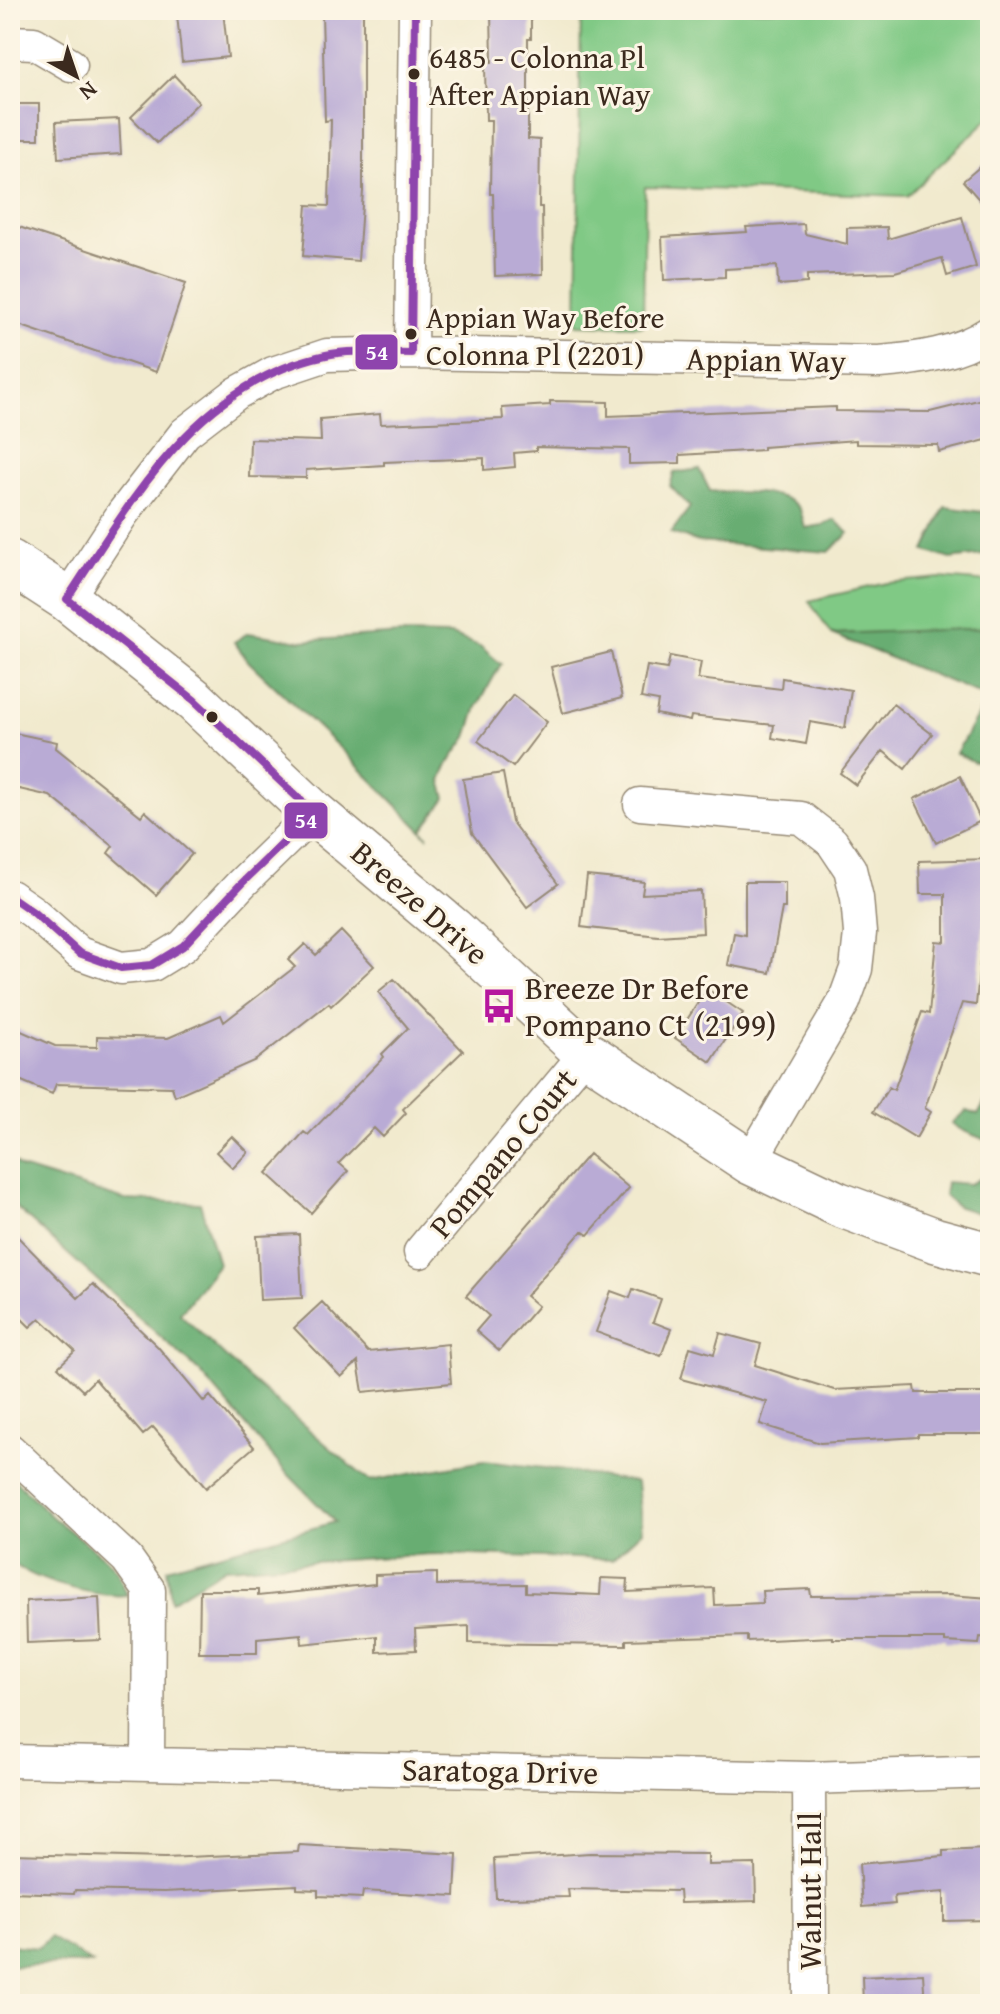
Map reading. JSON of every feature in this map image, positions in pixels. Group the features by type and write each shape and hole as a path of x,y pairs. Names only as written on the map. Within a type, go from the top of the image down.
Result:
{"street":[{"path":"411,353 415,10"},
{"path":"10,42 34,43 71,65"},
{"name":"Appian Way","path":"67,599 123,513 185,433 237,393 273,373 327,355 411,353 879,362 921,359 972,344 990,332"},
{"name":"Breeze Drive","path":"10,562 67,599 194,700 314,813 452,929 586,1053 750,1162 838,1204 935,1240 990,1255"},
{"path":"640,804 801,818 832,842 850,869 857,898 860,933 856,969 844,1002 750,1162"},
{"path":"10,896 79,953 121,968 152,965 183,946 314,813"},
{"name":"Pompano Court","path":"420,1252 586,1053"},
{"path":"10,1450 127,1559 149,1590 148,1762"},
{"name":"Saratoga Drive","path":"10,1761 809,1778 990,1772"},
{"name":"Walnut Hall","path":"809,1778 810,2004"}],"green space":[{"path":"581,10 990,10 990,117 907,196 645,187 643,326 577,325"},
{"path":"699,469 710,491 759,493 784,498 800,510 805,528 835,520 849,533 829,552 699,542 671,533 690,507 670,486 674,473"},
{"path":"945,507 990,513 990,554 950,559 925,551"},
{"path":"940,578 990,582 990,629 831,634 809,601 886,583"},
{"path":"990,628 990,764 986,761 974,762 956,753 988,697 831,634"},
{"path":"248,633 301,641 400,634 451,635 480,646 501,664 477,707 467,737 441,780 446,798 422,830 428,837 249,662 234,642"},
{"path":"990,1029 990,1143 952,1123 966,1111 978,1115 989,1095 985,1037"},
{"path":"10,1159 21,1168 125,1200 200,1203 218,1264 180,1314 247,1377 369,1481 484,1461 637,1482 642,1531 612,1559 432,1554 225,1568 171,1601 167,1568 335,1522 285,1471 200,1372 10,1202"},
{"path":"990,1173 990,1217 956,1206 944,1195 946,1182 970,1184"},
{"path":"10,1475 52,1517 105,1558 117,1571 127,1595 99,1594 66,1587 34,1575 10,1561"},
{"path":"50,1937 92,1963 10,1966 10,1945 38,1948"}],"building":[{"path":"223,10 228,57 182,62 177,15"},
{"path":"328,10 363,10 363,191 358,261 303,256 307,205 329,206 331,120 325,121 322,14 328,14"},
{"path":"491,10 531,10 528,139 540,140 539,207 542,207 543,274 495,276 493,194 490,194 491,120 486,120 485,62 492,62"},
{"path":"174,75 199,102 157,143 131,117"},
{"path":"10,104 39,104 39,139 10,139"},
{"path":"119,119 121,154 58,158 56,122"},
{"path":"990,158 990,212 963,181"},
{"path":"962,217 976,267 947,276 942,258 895,272 807,275 807,283 778,285 777,266 725,269 725,277 664,280 662,237 747,232 746,227 804,224 805,234 847,244 847,228 887,227 888,239"},
{"path":"10,224 186,283 156,372 10,322"},
{"path":"990,397 990,439 939,452 938,445 856,444 856,440 680,455 680,463 629,464 629,449 536,447 536,451 514,453 515,467 484,470 484,458 384,462 384,465 306,470 306,478 249,477 250,439 321,441 320,419 380,414 381,424 503,419 502,408 550,405 550,401 608,402 608,416 836,407 836,411 930,412"},
{"path":"611,652 622,698 563,713 551,667"},
{"path":"670,656 701,662 698,679 781,689 782,678 851,690 845,728 810,722 806,744 772,738 774,725 691,716 690,721 656,714 658,701 641,698 647,666 667,669"},
{"path":"513,695 547,722 513,767 478,741"},
{"path":"893,704 932,734 905,769 883,751 856,785 840,773"},
{"path":"10,732 57,742 56,748 141,816 145,811 192,854 156,895 108,853 113,846 50,796 10,787"},
{"path":"503,773 512,822 558,884 527,907 472,833 463,779"},
{"path":"960,776 981,821 936,843 914,799"},
{"path":"990,859 990,918 984,918 976,1005 962,1003 925,1108 931,1112 916,1138 873,1112 889,1087 894,1090 922,1012 929,1014 936,941 945,942 945,894 920,894 919,861"},
{"path":"587,876 644,882 642,894 701,891 703,933 658,936 581,927"},
{"path":"745,882 785,882 785,908 782,908 770,973 728,965 734,933 745,935"},
{"path":"341,931 374,966 331,1006 329,1003 256,1060 175,1096 172,1087 56,1084 52,1094 10,1076 10,1026 55,1046 97,1047 97,1036 168,1038 221,1015 224,1022 295,967 288,960 305,944 316,955"},
{"path":"394,979 463,1051 403,1109 406,1113 383,1137 374,1128 339,1163 348,1171 311,1213 267,1173 304,1132 308,1135 384,1057 382,1054 408,1028 378,992"},
{"path":"707,989 743,1013 711,1062 675,1038"},
{"path":"232,1136 248,1152 233,1168 216,1152"},
{"path":"589,1154 629,1188 588,1235 582,1231 526,1296 538,1306 499,1351 476,1331 489,1316 466,1296"},
{"path":"10,1229 78,1298 93,1284 158,1347 204,1402 210,1396 254,1447 206,1488 153,1427 143,1435 95,1379 83,1391 58,1367 75,1351 40,1318 30,1327 10,1307"},
{"path":"299,1234 302,1298 260,1300 257,1236"},
{"path":"633,1289 661,1299 653,1322 671,1329 661,1356 596,1332 611,1291 630,1298"},
{"path":"322,1302 368,1352 448,1344 451,1383 363,1392 358,1362 341,1377 294,1328"},
{"path":"720,1333 761,1344 755,1365 834,1390 915,1386 916,1393 990,1393 990,1434 918,1434 918,1437 820,1443 760,1424 767,1402 681,1379 690,1347 714,1354"},
{"path":"437,1573 437,1585 526,1584 526,1592 600,1595 601,1578 628,1579 627,1592 714,1588 715,1605 763,1603 762,1591 810,1589 811,1596 949,1595 990,1598 990,1638 980,1637 979,1644 945,1642 945,1639 833,1637 747,1641 747,1636 626,1640 626,1645 469,1643 469,1626 415,1629 416,1650 377,1652 377,1636 302,1644 301,1634 257,1638 257,1653 199,1653 200,1590 258,1590 258,1596 375,1584 375,1575"},
{"path":"99,1597 101,1640 27,1643 26,1601"},
{"path":"299,1845 457,1854 455,1896 363,1891 362,1898 318,1896 318,1890 297,1889 297,1885 164,1892 10,1892 11,1854 165,1858 298,1852"},
{"path":"987,1849 990,1920 944,1921 944,1892 894,1896 895,1904 862,1907 859,1864 943,1856 943,1851"},
{"path":"590,1853 708,1854 708,1865 755,1864 756,1901 680,1903 679,1891 568,1889 569,1897 496,1898 494,1859"},
{"path":"923,1974 925,2004 863,2004 862,1977"}],"transit line":[{"name":"54","path":"10,896 79,953 121,968 152,965 183,946 314,813 194,700 67,599 117,522 173,450 205,418 240,391 280,369 326,355 411,353 415,10"}],"place":[{"name":"6485 - Colonna Pl After Appian Way","path":"414,74"},
{"name":"Appian Way Before Colonna Pl (2201)","path":"411,334"},
{"name":"Breeze Dr Before Pompano Ct (2199)","path":"499,1006"}]}
